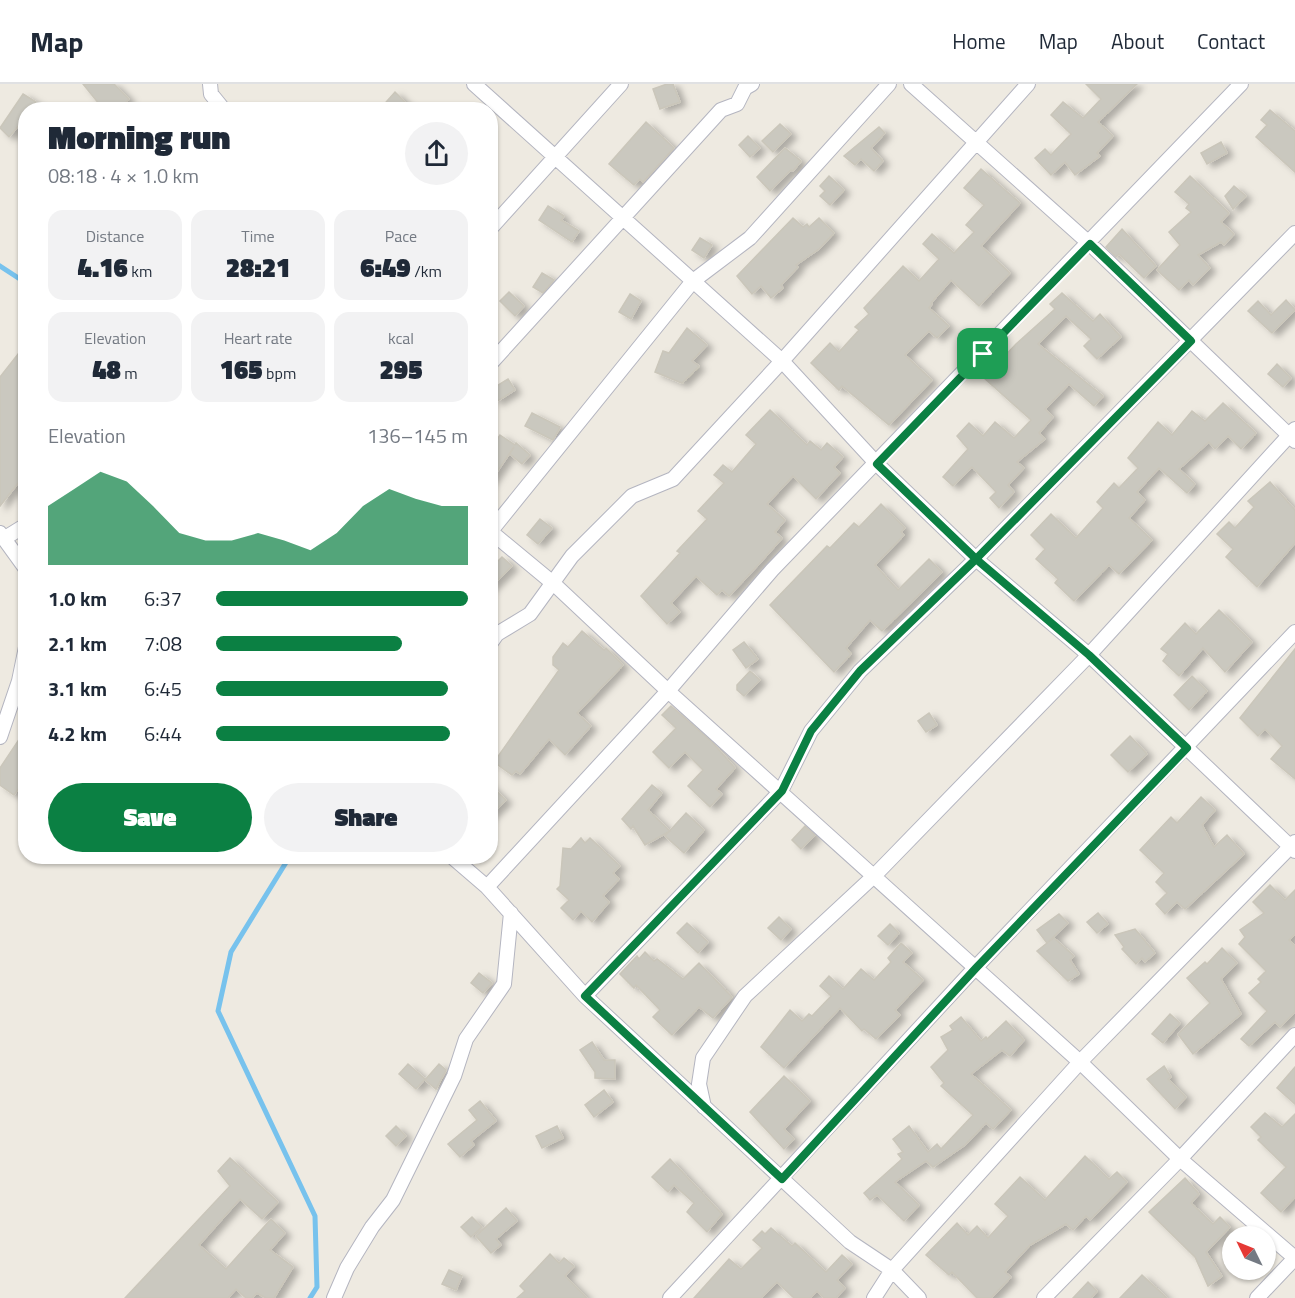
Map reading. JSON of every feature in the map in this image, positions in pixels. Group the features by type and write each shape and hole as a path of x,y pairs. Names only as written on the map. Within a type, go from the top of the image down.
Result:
{"street":[{"path":"210,84 211,94 218,102"},
{"path":"474,84 494,102"},
{"path":"498,220 621,84"},
{"path":"498,355 721,110 737,104 745,88 752,84"},
{"path":"498,523 693,281 750,238 889,84"},
{"path":"704,1107 699,1084 703,1058 745,996 875,876 1089,655 1293,435 1090,244 911,84"},
{"path":"498,633 530,614 554,584 572,556 632,496 673,479 782,361 1028,84"},
{"path":"487,887 668,691 772,570 1090,244 1241,84"},
{"path":"498,106 782,361 877,464 976,559 1089,655 1294,846 1080,1062 892,1270 874,1298"},
{"path":"585,996 782,791 811,731 860,671 976,559 1295,233"},
{"path":"18,528 3,535 18,557"},
{"path":"498,538 554,584 668,691 782,791 1080,1062 1180,1159 1295,1258 1257,1298"},
{"path":"670,1298 976,968 1295,632"},
{"path":"0,737 18,687"},
{"path":"460,864 487,887 585,996 850,1242 892,1270 919,1298"},
{"path":"334,1298 347,1268 372,1227 393,1200 454,1076 466,1039 504,984 510,913"},
{"path":"1044,1298 1180,1159 1295,1035"}],"building":[{"path":"83,84 114,84 129,99 126,102 98,102"},
{"path":"673,84 680,102 660,109 653,89"},
{"path":"1086,84 1137,84 1098,122 1113,136 1097,153 1100,156 1075,175 1065,162 1051,175 1035,158 1045,149 1051,155 1071,134 1051,115 1063,102 1083,118 1101,99"},
{"path":"395,92 405,102 386,102"},
{"path":"23,94 36,102 18,102 18,126 9,137 0,128"},
{"path":"1270,110 1295,131 1295,172 1256,137 1267,125 1261,120"},
{"path":"646,122 674,148 643,182 640,179 634,185 609,164"},
{"path":"780,124 791,134 773,152 762,141"},
{"path":"879,127 885,133 871,148 883,161 874,171 861,159 855,165 844,156"},
{"path":"748,136 760,148 750,157 739,145"},
{"path":"1221,142 1227,153 1207,164 1201,153"},
{"path":"785,148 801,161 770,191 757,177"},
{"path":"981,169 1020,203 981,246 1010,273 979,306 951,280 931,303 929,308 949,326 937,338 929,331 905,355 932,380 889,425 842,386 839,390 811,363 830,343 839,352 859,330 855,327 869,314 864,308 903,266 919,281 939,259 923,244 932,234 954,253 974,232 966,225 984,205 964,188"},
{"path":"829,176 844,190 830,205 820,196 825,191 820,186"},
{"path":"1190,176 1229,213 1221,222 1234,234 1224,245 1221,242 1198,255 1210,268 1193,285 1189,280 1179,290 1157,270 1180,245 1169,232 1191,212 1186,208 1189,204 1175,192"},
{"path":"1234,186 1246,196 1233,209 1225,196"},
{"path":"548,206 564,216 561,220 579,231 572,242 539,220"},
{"path":"793,218 803,227 807,224 809,227 819,218 834,233 819,249 796,265 798,267 781,285 783,288 771,298 761,286 752,294 737,276"},
{"path":"1122,229 1156,266 1144,278 1119,254 1116,257 1106,247"},
{"path":"700,238 712,245 704,258 692,250"},
{"path":"542,273 554,280 543,293 533,287"},
{"path":"509,292 524,306 515,316 500,301"},
{"path":"1062,293 1093,321 1100,314 1121,337 1097,359 1084,346 1091,339 1066,316 1038,344 1103,396 1094,406 1069,384 1045,409 1053,417 1039,433 1045,439 1017,462 1024,468 1008,485 1014,492 999,508 990,498 996,492 972,467 953,486 943,477 968,449 957,436 969,423 983,436 995,422 1014,438 1031,420 984,378 1016,344 1055,309 1050,304"},
{"path":"630,294 641,301 631,319 619,312"},
{"path":"1286,300 1295,310 1272,333 1248,311 1258,301 1271,315"},
{"path":"687,328 707,345 692,361 699,366 682,383 655,372 663,351 669,353"},
{"path":"18,354 18,483 0,506 0,377"},
{"path":"1277,364 1291,378 1283,387 1268,374"},
{"path":"508,379 515,390 498,401 498,385"},
{"path":"1223,403 1256,433 1241,449 1228,436 1215,449 1209,442 1179,469 1195,484 1187,493 1159,468 1137,492 1145,500 1129,518 1152,540 1119,574 1109,565 1074,601 1055,583 1058,579 1036,559 1045,549 1031,535 1051,514 1076,538 1103,508 1097,502 1114,483 1119,488 1138,468 1128,458 1158,422 1172,435 1192,411 1205,421"},
{"path":"770,410 807,445 810,441 821,450 827,443 843,457 834,467 840,473 816,499 793,476 767,504 785,520 775,532 782,538 729,596 722,590 717,595 696,576 671,603 680,612 667,624 641,596 680,553 677,551 707,519 698,511 724,483 714,475 723,465 732,472 756,444 746,435"},
{"path":"532,413 560,427 553,440 525,426"},
{"path":"500,435 515,445 516,443 530,455 522,464 510,454 514,447 498,470 498,438"},
{"path":"1270,482 1295,510 1295,543 1257,587 1226,557 1233,549 1217,534 1229,522 1235,528 1254,507 1248,501"},
{"path":"881,504 905,528 901,532 904,535 875,565 898,590 929,559 942,572 882,631 870,620 846,648 851,654 834,672 770,605 827,546 830,548 854,523 859,527"},
{"path":"540,519 552,528 538,544 527,535"},
{"path":"502,557 512,566 498,580 498,561"},
{"path":"1219,610 1252,642 1225,672 1203,648 1179,676 1163,661 1168,654 1161,649 1185,623 1196,634"},
{"path":"582,631 604,650 606,648 623,665 577,713 591,726 565,755 549,739 520,774 516,771 512,775 498,765 498,756 559,670 553,665 553,657 563,643 568,647"},
{"path":"744,642 758,659 746,668 733,650"},
{"path":"1295,649 1295,779 1271,759 1282,746 1265,729 1258,736 1240,718"},
{"path":"750,671 760,680 744,696 737,690 737,685"},
{"path":"1192,676 1207,691 1189,710 1174,695"},
{"path":"671,706 712,742 735,768 716,789 722,794 710,807 688,786 703,770 685,752 669,768 653,752 676,728 662,715"},
{"path":"929,713 937,725 926,732 918,721"},
{"path":"1130,736 1147,754 1128,772 1111,755"},
{"path":"18,741 18,789 14,795 0,785 0,768"},
{"path":"652,785 662,793 648,810 670,831 645,845 633,826 631,829 622,819"},
{"path":"498,792 506,800 498,808"},
{"path":"1201,797 1215,810 1202,825 1214,847 1227,835 1244,854 1185,909 1177,902 1165,914 1156,904 1167,893 1156,882 1164,873 1140,850 1171,817 1177,823"},
{"path":"686,813 704,830 684,853 665,836"},
{"path":"805,826 815,835 801,849 792,840"},
{"path":"581,838 585,843 590,838 620,866 613,873 619,879 603,896 609,902 592,922 581,911 573,920 561,908 569,900 557,889 560,886 563,848 571,849"},
{"path":"1270,885 1285,900 1295,890 1295,934 1289,940 1295,946 1295,1012 1280,1027 1275,1022 1249,1046 1241,1039 1267,1011 1249,993 1261,982 1258,979 1266,971 1239,944 1245,937 1240,930 1264,913 1253,902"},
{"path":"1098,913 1108,924 1097,933 1087,922"},
{"path":"1059,914 1068,923 1047,943 1037,930"},
{"path":"779,917 791,929 781,940 768,928"},
{"path":"687,923 708,942 698,953 677,933"},
{"path":"890,924 899,933 888,945 878,936"},
{"path":"1135,929 1155,953 1145,962 1142,958 1136,964 1122,949 1124,947 1115,935"},
{"path":"1054,938 1074,956 1070,960 1079,974 1068,981 1037,951"},
{"path":"901,943 912,953 903,962 923,980 895,1010 900,1015 876,1039 864,1029 862,1031 840,1008 784,1068 761,1047 790,1010 802,1021 809,1014 812,1016 831,996 820,986 829,976 843,989 861,969 874,980 891,962 888,958"},
{"path":"1222,948 1237,963 1221,979 1241,1014 1193,1054 1178,1034 1210,1003 1187,978 1205,962 1207,964"},
{"path":"645,952 654,961 657,959 683,979 699,963 732,997 713,1018 699,1007 672,1035 653,1017 660,1010 636,985 634,988 620,974 637,956 639,959"},
{"path":"479,973 492,983 483,993 471,983"},
{"path":"1170,1014 1180,1023 1163,1043 1152,1034"},
{"path":"961,1017 981,1041 986,1037 987,1039 1006,1021 1024,1040 1010,1056 1002,1050 971,1074 1011,1110 993,1129 986,1123 965,1145 933,1167 926,1161 895,1182 919,1205 904,1221 877,1195 870,1200 864,1193 902,1159 898,1154 903,1152 893,1139 909,1126 928,1152 937,1144 941,1149 973,1115 941,1086 944,1083 931,1067 948,1050 941,1037 953,1030 950,1026"},
{"path":"592,1042 604,1060 615,1060 615,1079 595,1078 595,1072 580,1050"},
{"path":"408,1064 425,1079 416,1089 399,1074"},
{"path":"439,1064 446,1070 436,1089 425,1080"},
{"path":"1164,1066 1171,1077 1168,1079 1186,1097 1175,1109 1147,1079"},
{"path":"1295,1067 1295,1104 1277,1088"},
{"path":"784,1076 810,1101 784,1129 794,1139 784,1149 750,1112"},
{"path":"604,1090 613,1102 594,1117 585,1105"},
{"path":"480,1101 496,1121 471,1141 474,1145 460,1157 448,1144 477,1120 469,1110"},
{"path":"1265,1113 1282,1127 1295,1114 1295,1197 1281,1212 1261,1193 1286,1167 1258,1140 1261,1137 1251,1127"},
{"path":"396,1126 406,1136 396,1146 386,1136"},
{"path":"557,1126 563,1138 542,1148 536,1136"},
{"path":"1085,1156 1109,1179 1117,1172 1127,1182 1090,1220 1086,1216 1073,1230 1066,1224 1030,1245 1005,1272 1011,1277 991,1298 977,1298 952,1272 949,1275 926,1255 957,1223 968,1235 977,1226 988,1238 1008,1216 995,1204 1020,1177 1045,1200"},
{"path":"230,1158 278,1202 262,1219 240,1199 199,1245 226,1269 271,1219 285,1233 270,1250 293,1267 274,1298 266,1298 257,1293 252,1298 246,1298 236,1289 228,1298 125,1298 230,1186 218,1171"},
{"path":"670,1159 722,1214 707,1232 687,1212 694,1203 674,1185 668,1192 652,1177"},
{"path":"1185,1178 1199,1194 1191,1203 1213,1224 1220,1217 1229,1226 1222,1226 1222,1235 1206,1252 1222,1276 1208,1286 1195,1257 1149,1212"},
{"path":"506,1208 517,1221 496,1239 501,1245 491,1253 476,1236"},
{"path":"472,1217 482,1227 471,1237 461,1227"},
{"path":"771,1228 792,1246 795,1243 826,1272 842,1255 852,1264 837,1280 845,1288 836,1298 824,1298 817,1291 810,1298 794,1298 777,1282 761,1298 694,1298 729,1259 741,1269 762,1248 753,1240 762,1231 765,1234"},
{"path":"550,1254 559,1263 564,1258 574,1266 565,1276 587,1298 517,1298 525,1291 520,1286"},
{"path":"449,1270 462,1276 456,1290 442,1284"},
{"path":"1142,1275 1167,1298 1120,1298"},
{"path":"1088,1282 1097,1291 1091,1298 1073,1298"}],"waterway":[{"path":"0,266 18,278"},
{"path":"285,864 231,952 218,1011 315,1216 317,1287 310,1298"}],"route":[{"path":"983,354 877,464 976,559 860,671 811,731 782,791 585,996 782,1179 976,968 1187,748 1089,655 976,559 1191,341 1090,244 983,354"}]}
